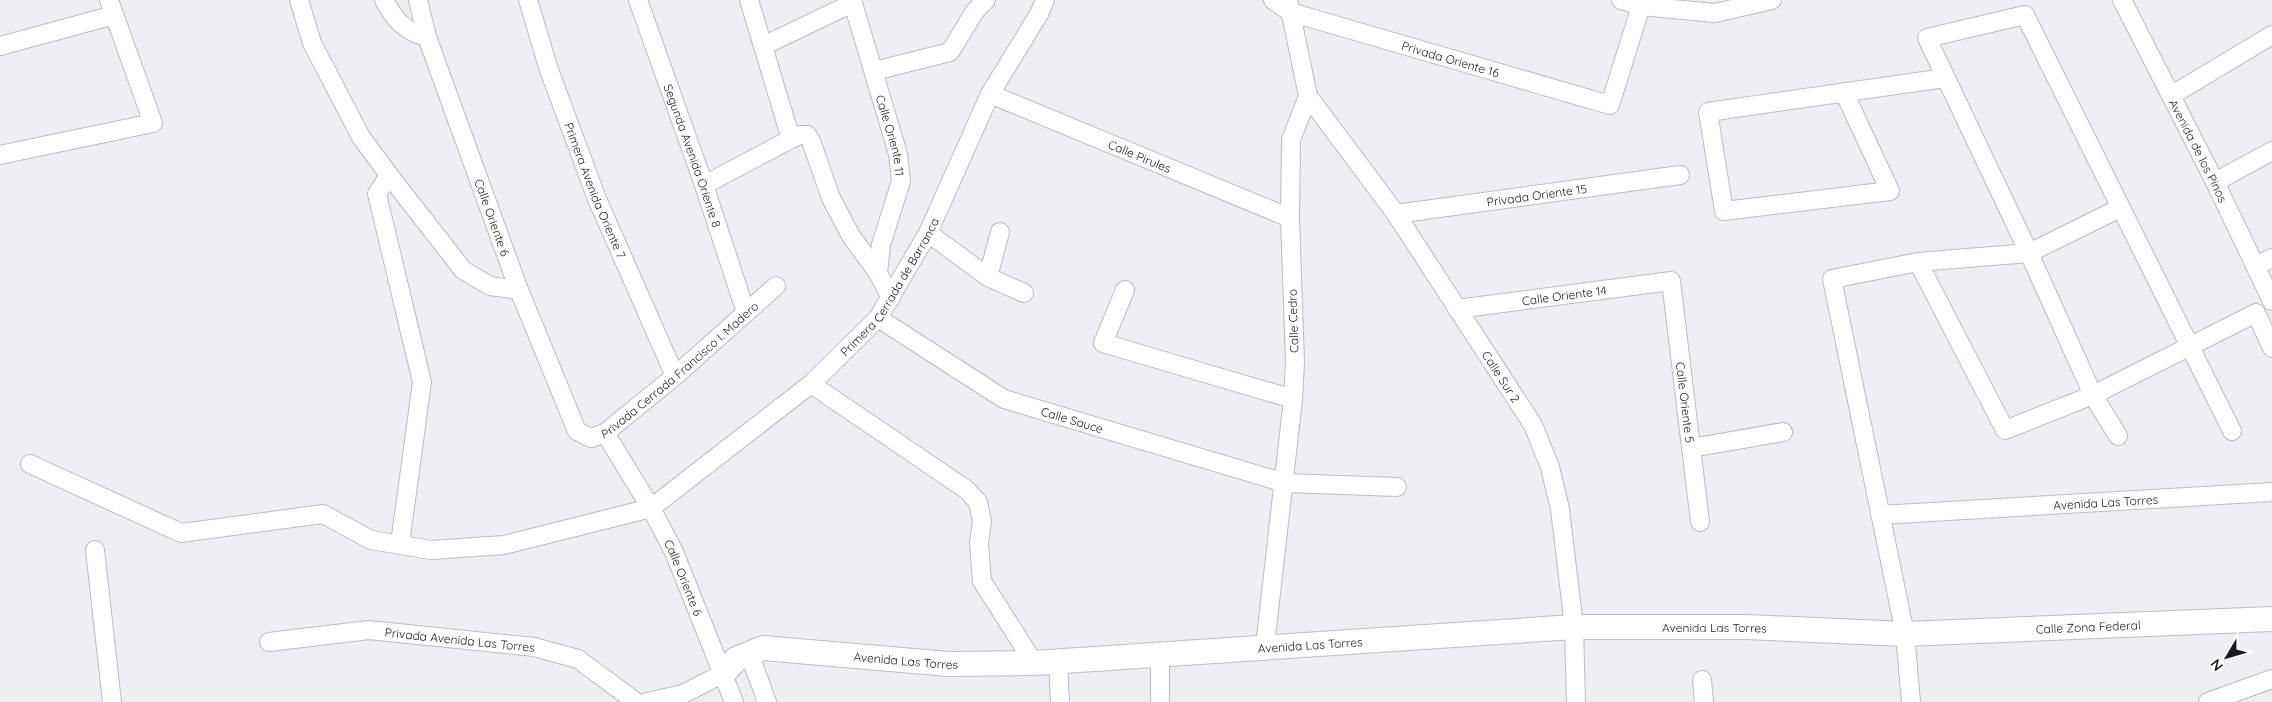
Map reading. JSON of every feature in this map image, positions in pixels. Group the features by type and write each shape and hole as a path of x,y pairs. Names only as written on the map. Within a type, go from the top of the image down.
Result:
{"main road":[{"name":"Calle Zona Federal","path":"1905,634 2272,619"},
{"name":"Avenida Las Torres","path":"724,673 736,660 763,648 948,664 1034,663 1574,626 1747,627 1905,634"}],"street":[{"path":"299,0 312,43 361,137 389,175 463,270 490,286 519,290"},
{"path":"384,0 395,19 414,34 426,37"},
{"name":"Calle Oriente 6","path":"418,0 426,37 519,290 577,431"},
{"name":"Primera Avenida Oriente 7","path":"528,0 549,70 598,199 675,376"},
{"name":"Segunda Avenida Oriente 8","path":"638,0 704,185 746,313"},
{"path":"749,0 791,139"},
{"path":"874,71 950,52 975,11 986,0"},
{"name":"Primera Cerrada de Barranca","path":"651,508 811,384 878,318 928,233 990,94 1039,14 1045,0"},
{"name":"Privada Oriente 16","path":"1273,0 1610,105 1641,6"},
{"path":"1621,0 1641,6 1714,13 1772,0"},
{"name":"Avenida de los Pinos","path":"2125,1 2272,301"},
{"path":"763,46 852,2"},
{"name":"Calle Oriente 11","path":"852,2 898,154 901,181 881,245 878,273"},
{"path":"1289,6 1308,96"},
{"path":"0,46 112,7 153,123 0,155"},
{"path":"2118,436 2093,395 2029,253 1927,38 2025,15 2232,431"},
{"path":"2172,95 2272,35"},
{"path":"1844,92 1890,191 1724,211 1708,112 1844,92 1946,78"},
{"name":"Calle Pirules","path":"990,94 1290,218"},
{"name":"Calle Sur 2","path":"1308,96 1396,214 1533,425 1550,467 1560,509 1574,626 1576,702"},
{"name":"Calle Cedro","path":"1265,646 1285,483 1295,362 1290,218 1291,140 1308,96"},
{"path":"704,185 791,139 800,135 806,135 811,140 831,198 851,236 878,273 891,298"},
{"path":"2215,182 2272,151"},
{"path":"389,175 377,194 422,382 400,544"},
{"name":"Privada Oriente 15","path":"1396,214 1680,175"},
{"path":"1911,702 1905,634 1832,279 1918,262 2029,253 2120,208"},
{"path":"988,277 1000,232"},
{"path":"928,233 988,277 1024,294"},
{"path":"2255,266 2272,258"},
{"path":"1918,262 2005,430 2093,395 2256,313 2272,348"},
{"name":"Calle Oriente 14","path":"1457,310 1670,281"},
{"name":"Calle Oriente 5","path":"1670,281 1700,522"},
{"name":"Privada Cerrada Francisco I. Madero","path":"577,431 591,438 605,433 675,376 776,286"},
{"path":"1125,290 1103,343 1293,399"},
{"name":"Calle Sauce","path":"878,318 1004,399 1285,483 1397,487"},
{"path":"811,384 968,490 978,502 982,521 979,543 982,581 1034,663"},
{"path":"1691,448 1783,432"},
{"name":"Calle Oriente 6","path":"605,433 651,508 674,552 734,702"},
{"path":"30,464 181,532 323,514 371,540 431,550 504,545 651,508"},
{"name":"Avenida Las Torres","path":"1880,514 2272,492"},
{"path":"95,550 112,702"},
{"name":"Privada Avenida Las Torres","path":"269,642 369,630 534,647 578,659 636,702"},
{"path":"749,653 767,702"},
{"path":"1160,654 1160,702"},
{"path":"1058,662 1060,702"},
{"path":"647,702 683,694 724,673"},
{"path":"2208,702 2272,679"},
{"path":"1702,680 1704,702"}]}
